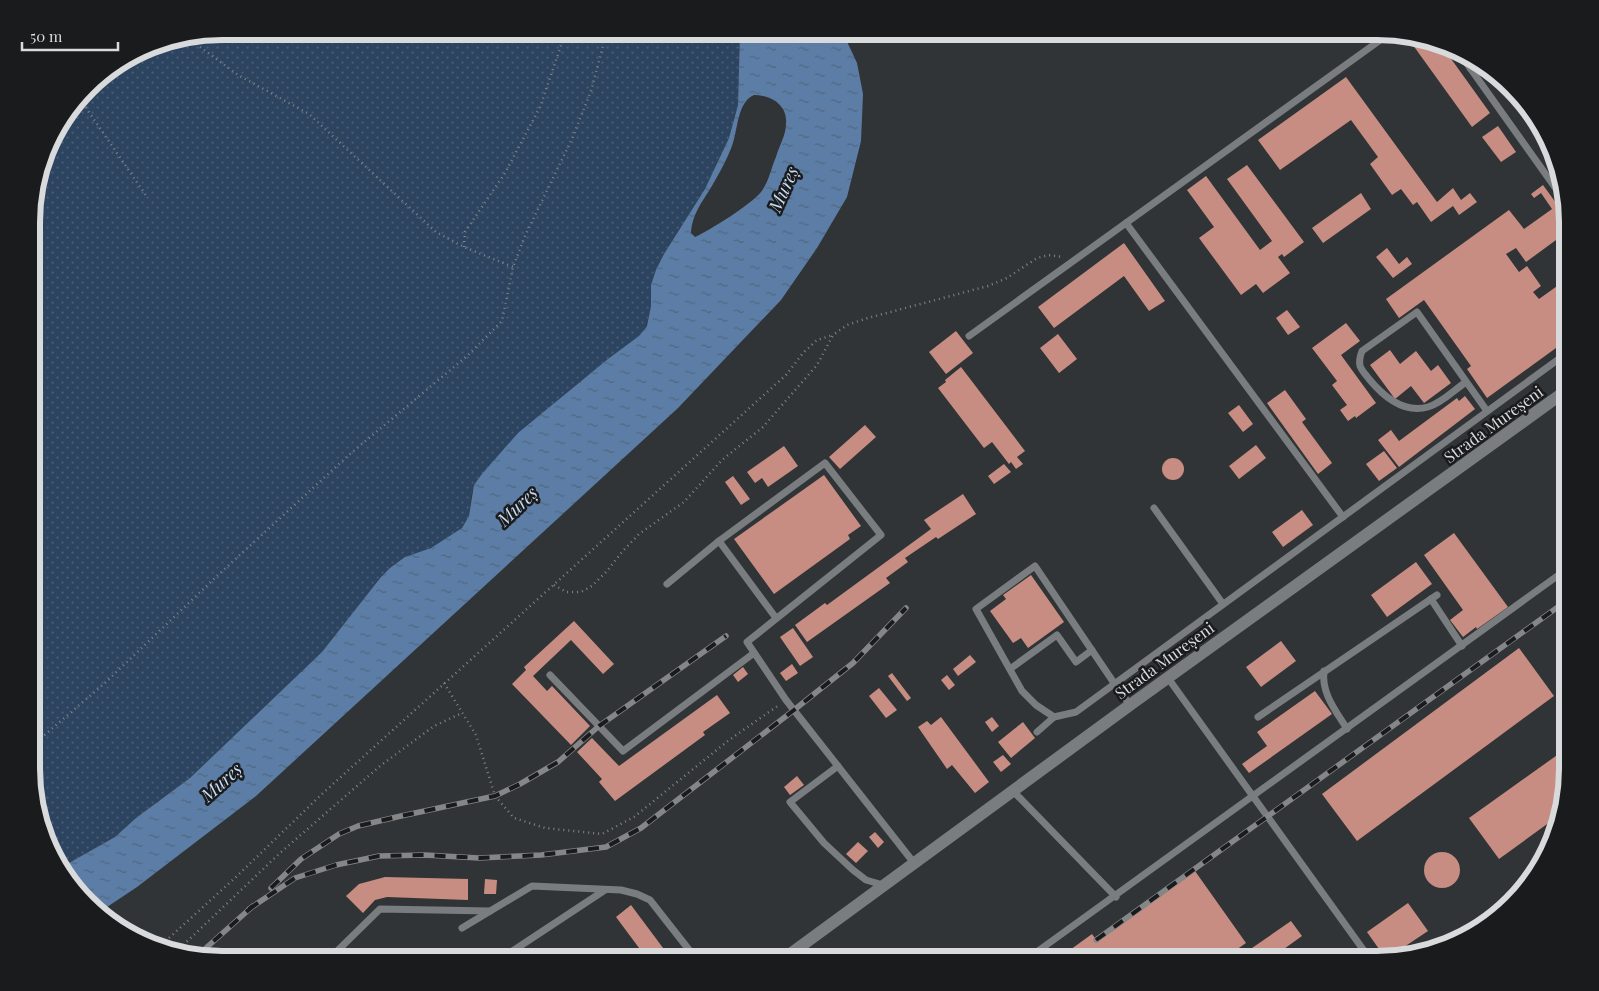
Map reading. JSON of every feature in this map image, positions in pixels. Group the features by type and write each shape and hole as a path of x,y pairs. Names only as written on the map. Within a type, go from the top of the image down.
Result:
{"street":[{"name":"Strada Mureșeni","path":"794,951 1130,705 1559,396"}],"lane":[{"path":"969,336 1380,40"},
{"path":"1467,63 1555,187"},
{"path":"1126,223 1342,517"},
{"path":"1466,382 1439,402 1426,407 1408,407 1394,403 1379,391 1361,368 1362,351 1417,312 1487,411"},
{"path":"1037,732 1054,717 1076,712 1559,359"},
{"path":"667,584 720,541 825,463 881,535 746,642 786,700 914,862"},
{"path":"1154,508 1223,604"},
{"path":"720,541 776,618"},
{"path":"1054,717 1036,705 1022,691 976,609 1035,566 1130,705"},
{"path":"1040,951 1559,575"},
{"path":"1258,717 1434,597 1462,646"},
{"path":"1010,669 1057,635 1076,662 1092,650"},
{"path":"550,675 623,751 754,653"},
{"path":"1324,671 1323,682 1326,693 1347,729"},
{"path":"1168,678 1364,951"},
{"path":"838,766 790,802 824,843 853,870 866,880 883,885"},
{"path":"1013,791 1116,897"},
{"path":"462,928 532,886 621,890 650,900 690,951"},
{"path":"513,951 606,890"},
{"path":"337,951 380,909 490,911"}],"path":[{"path":"464,247 465,232 505,173 540,107 563,40"},
{"path":"40,740 106,682 350,454 467,356 502,321 513,267 572,139 591,91 605,40"},
{"path":"194,43 238,74 309,114 436,232 464,247 513,267"},
{"path":"83,104 147,197"},
{"path":"165,941 236,877 322,794 786,375 803,353 817,340 833,335 847,325 868,318 988,286 1007,278 1037,258 1049,255 1073,261"},
{"path":"554,585 566,592 581,592 592,586 639,534 684,502 722,460 763,427 817,365 833,335"},
{"path":"444,683 476,735 495,796 514,818 545,828 602,834 634,817 729,740 786,700"},
{"path":"182,946 280,852 380,766 434,726 462,713"}],"shaded area":[{"path":"210,40 740,40 738,105 729,138 705,189 664,254 651,284 651,306 647,325 639,336 571,389 472,492 469,516 462,528 431,548 405,557 381,577 322,652 190,778 136,818 115,837 67,864 54,839 46,816 40,781 40,210 46,175 54,152 64,131 85,102 102,85 131,64 175,46"}],"water":[{"name":"Mureș","path":"740,40 846,40 857,63 863,94 861,141 847,197 817,248 781,300 678,408 256,796 137,887 105,908 102,906 85,889 67,864 115,837 136,818 190,778 322,652 390,568 405,557 431,548 462,528 469,516 474,485 518,433 639,336 647,326 651,306 651,285 656,270 705,189 729,138 738,105","holes":["754,95 766,97 777,102 786,117 785,132 766,184 761,192 749,203 695,237 691,233 694,219 730,151 744,104"]}],"building":[{"path":"1412,44 1448,54 1490,113 1472,127"},
{"path":"1346,77 1437,202 1453,188 1461,200 1470,193 1477,202 1459,215 1453,206 1431,222 1417,202 1413,205 1401,189 1392,195 1370,164 1378,157 1351,120 1280,170 1258,140"},
{"path":"1498,126 1516,152 1501,162 1482,137"},
{"path":"1247,165 1304,242 1284,257 1282,254 1278,257 1290,273 1263,293 1256,284 1241,295 1199,238 1214,227 1187,190 1206,176 1260,250 1272,241 1227,179"},
{"path":"1543,185 1558,206 1559,238 1526,262 1516,248 1506,254 1519,272 1527,266 1541,286 1533,292 1539,299 1559,285 1559,346 1487,398 1467,369 1471,366 1424,300 1399,318 1386,299 1509,210 1524,229 1552,209 1541,193 1534,198 1531,194"},
{"path":"1361,193 1371,209 1323,243 1312,228"},
{"path":"1124,243 1165,301 1149,311 1124,276 1054,328 1038,307"},
{"path":"1387,248 1399,264 1407,257 1412,264 1393,278 1376,257"},
{"path":"1287,310 1300,327 1288,335 1276,318"},
{"path":"1346,323 1360,341 1341,355 1376,403 1356,418 1355,416 1348,421 1340,410 1347,405 1332,385 1337,381 1312,348"},
{"path":"956,331 973,353 946,374 929,352"},
{"path":"1058,334 1077,359 1059,373 1040,348"},
{"path":"1390,350 1400,364 1416,351 1431,371 1438,365 1451,383 1424,403 1411,386 1395,399 1370,365"},
{"path":"961,367 1025,451 1017,457 1023,464 1016,469 1011,462 1009,464 992,442 984,448 938,388"},
{"path":"1285,390 1306,419 1302,422 1332,463 1318,474 1267,403"},
{"path":"1465,396 1475,409 1399,467 1378,440 1391,430 1399,441 1457,398 1459,401"},
{"path":"1239,405 1253,424 1243,432 1228,413"},
{"path":"865,425 876,437 840,469 829,457"},
{"path":"1256,445 1266,458 1239,479 1229,466"},
{"path":"784,446 798,466 768,487 762,478 755,483 747,472"},
{"path":"1384,451 1397,468 1379,481 1366,464"},
{"path":"1173,458 1183,465 1184,469 1177,479 1173,480 1163,473 1162,469 1169,459"},
{"path":"1004,464 1011,472 994,484 988,476"},
{"path":"824,475 861,526 848,535 850,539 774,594 734,539"},
{"path":"733,476 750,499 741,505 725,482"},
{"path":"963,494 976,514 938,539 936,537 905,558 908,562 886,578 890,583 807,642 795,625 825,603 827,605 931,529 924,520"},
{"path":"1302,510 1313,525 1283,547 1272,532"},
{"path":"1454,533 1508,607 1463,637 1450,620 1463,610 1424,555"},
{"path":"1416,562 1432,584 1387,617 1371,595"},
{"path":"1031,575 1064,622 1028,648 1021,638 1013,643 990,611 1006,599 1003,595"},
{"path":"574,621 614,664 603,674 571,640 533,676 547,691 552,686 590,726 571,745 512,684 526,670 524,667"},
{"path":"793,628 813,657 800,666 780,637"},
{"path":"1281,641 1296,661 1261,687 1246,667"},
{"path":"1519,648 1554,696 1357,841 1322,794"},
{"path":"970,655 976,662 958,676 953,669"},
{"path":"792,664 798,673 786,681 780,673"},
{"path":"743,667 748,674 738,682 733,675"},
{"path":"892,673 911,698 907,701 888,676"},
{"path":"947,675 955,685 949,690 941,680"},
{"path":"879,688 897,710 886,718 869,696"},
{"path":"1315,691 1332,714 1249,773 1242,764 1267,746 1257,732"},
{"path":"717,695 730,713 703,732 705,735 615,801 599,782 602,779 577,752 592,738 619,766"},
{"path":"941,717 989,782 975,793 952,765 947,769 918,727 927,721 931,725"},
{"path":"992,717 999,726 992,732 985,722"},
{"path":"1023,722 1035,738 1011,758 998,742"},
{"path":"1559,754 1559,781 1551,821 1499,859 1469,818"},
{"path":"1003,755 1011,764 1001,772 993,762"},
{"path":"797,776 804,785 790,795 784,787"},
{"path":"875,832 884,842 878,848 869,837"},
{"path":"858,842 868,851 856,863 846,854"},
{"path":"1442,852 1449,853 1455,857 1459,863 1459,877 1455,883 1449,887 1442,888 1435,887 1429,883 1425,877 1424,870 1425,863 1429,857 1435,853"},
{"path":"1195,871 1246,943 1234,951 1069,951 1092,934 1097,941"},
{"path":"385,877 468,879 468,900 387,897 375,900 363,913 346,896 359,884"},
{"path":"485,879 497,880 496,894 484,894"},
{"path":"1408,903 1428,931 1401,949 1389,951 1380,951 1367,932"},
{"path":"631,905 665,951 641,951 616,917"},
{"path":"1291,921 1302,936 1281,951 1248,951"}],"railway":[{"path":"1096,940 1559,606"},
{"path":"249,909 295,878 336,865 379,856 425,855 479,858 541,855 606,847 641,828 853,663 906,608"},
{"path":"271,888 301,859 339,834 358,826 495,796 520,784 558,762 599,726 726,636"},
{"path":"204,950 253,906"}]}
